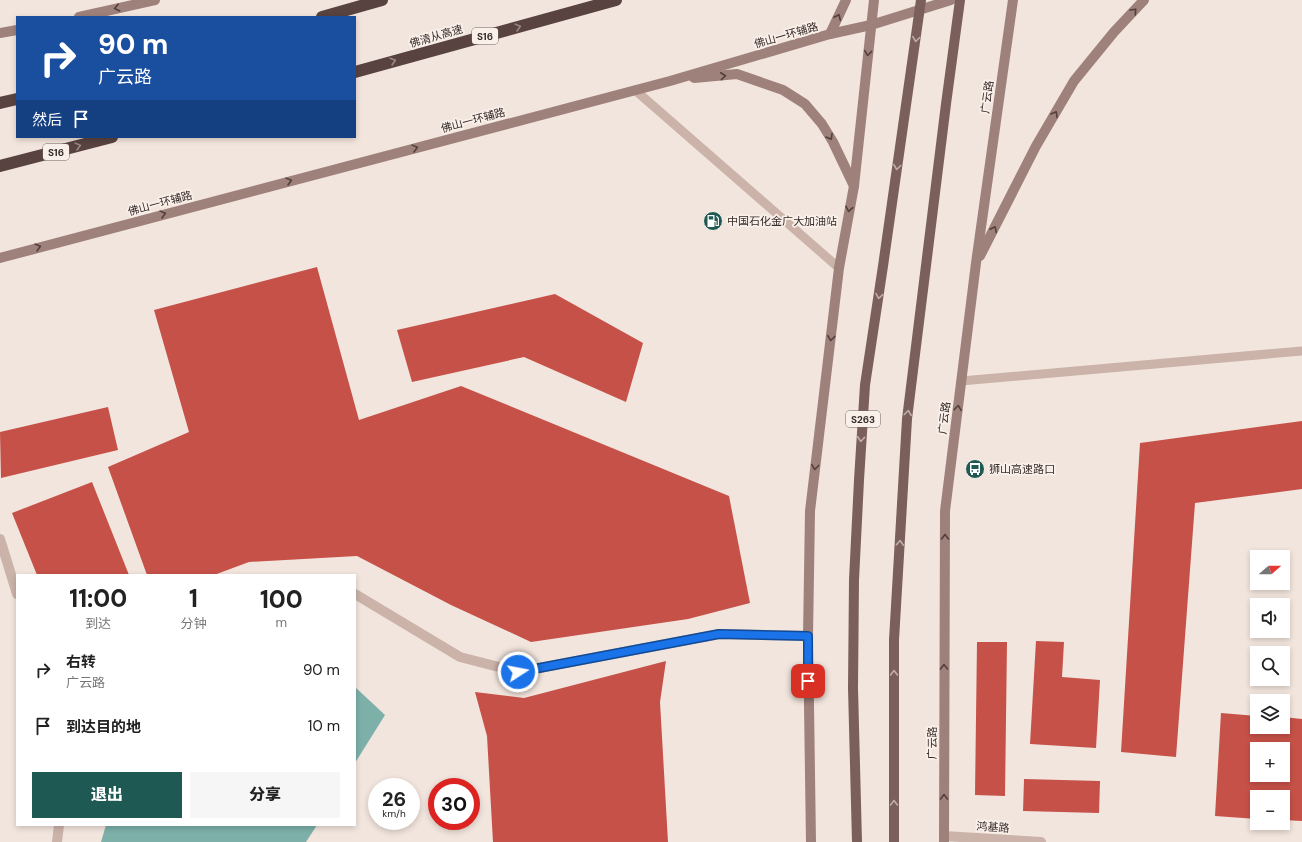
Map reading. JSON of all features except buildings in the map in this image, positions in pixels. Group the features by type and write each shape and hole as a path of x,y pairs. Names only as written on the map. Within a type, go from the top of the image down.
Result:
{"highway":[{"path":"326,16 382,0"},
{"name":"佛清从高速","path":"356,72 616,0"},
{"path":"0,104 16,99"},
{"name":"S16","path":"0,166 108,138"}],"main road":[{"path":"83,16 155,0"},
{"path":"830,34 846,0"},
{"path":"811,842 808,636 810,511 839,268 854,186 874,0"},
{"name":"S263","path":"857,842 853,688 854,580 858,480 865,386 921,0"},
{"name":"佛山一环辅路","path":"0,258 670,81 830,34 872,25 951,0"},
{"path":"894,842 894,640 907,419 960,0"},
{"name":"广云路","path":"944,839 945,511 976,263 1013,0"},
{"path":"976,263 1036,146 1074,81 1114,32 1144,0"},
{"path":"0,33 16,30"},
{"path":"670,81 737,74 783,90 805,104 822,124 833,142 854,186"}],"street":[{"path":"0,539 16,591"},
{"path":"356,595 460,657 518,672 719,634 808,636"},
{"path":"57,842 59,826"},
{"name":"鸿基路","path":"944,839 1041,842"}],"lane":[{"path":"635,90 839,268"},
{"path":"961,381 1302,351"}],"water":[{"path":"356,688 385,715 356,761"},
{"path":"106,826 316,826 306,842 101,842"}],"place":[{"name":"中国石化金广大加油站","path":"713,221"},
{"name":"狮山高速路口","path":"975,469"}],"route":[{"path":"518,672 719,634 808,636 808,681"}]}
